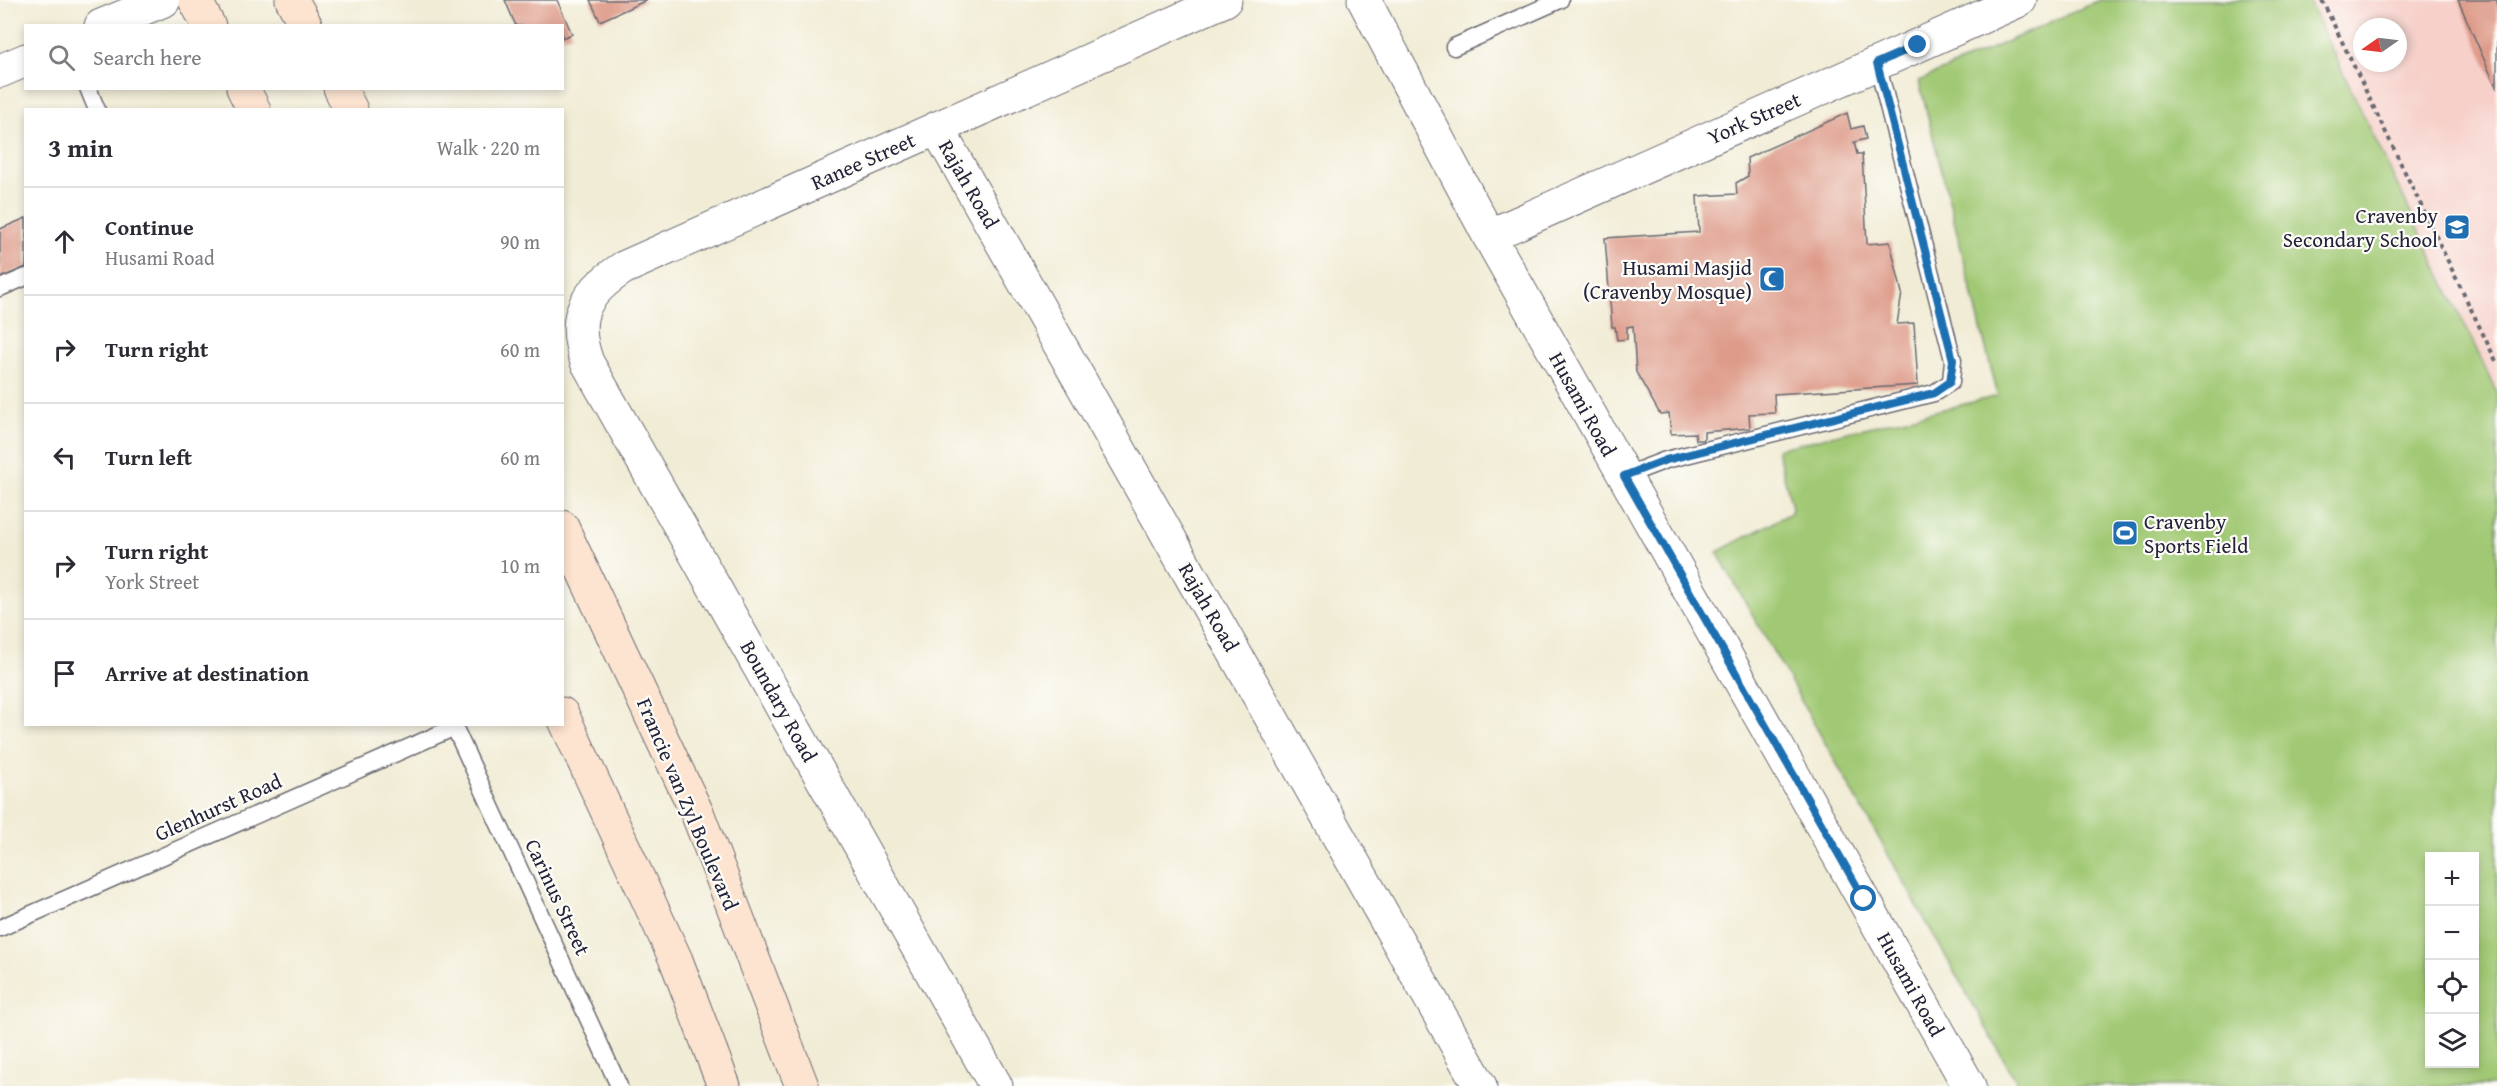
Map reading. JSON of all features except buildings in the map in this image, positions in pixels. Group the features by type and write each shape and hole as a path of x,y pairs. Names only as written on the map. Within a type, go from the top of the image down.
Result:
{"main road":[{"path":"195,0 208,24"},
{"path":"292,0 305,24"},
{"path":"244,90 253,108"},
{"path":"341,90 350,108"},
{"name":"Francie van Zyl Boulevard","path":"564,530 698,815 802,1086"},
{"path":"564,718 676,960 724,1086"}],"street":[{"path":"106,24 164,0"},
{"name":"Ranee Street","path":"582,311 590,294 624,268 1225,0"},
{"name":"York Street","path":"1488,236 2020,0"},
{"name":"Husami Road","path":"1367,1 1488,236 1969,1086"},
{"path":"0,71 24,61"},
{"name":"Rajah Road","path":"937,128 1480,1086"},
{"name":"Boundary Road","path":"582,311 580,333 587,362 996,1086"}],"lane":[{"path":"1454,47 1560,0"},
{"path":"1624,476 1666,460 1934,393 1950,382 1953,360 1877,63"},
{"path":"89,90 96,108"},
{"path":"0,288 24,278"},
{"name":"Glenhurst Road","path":"0,928 454,726"},
{"name":"Carinus Street","path":"454,726 619,1086"}],"path":[{"path":"2322,0 2497,363"}],"shaded area":[{"name":"Cravenby Secondary School","path":"2308,0 2497,0 2497,392"}],"green space":[{"name":"Cravenby Sports Field","path":"2100,0 2308,0 2497,392 2497,1086 2019,1086 1717,552 1791,513 1792,507 1777,449 1998,396 1919,81"}],"place":[{"name":"Cravenby Secondary School","path":"2457,227"},
{"name":"Husami Masjid (Cravenby Mosque)","path":"1772,279"},
{"name":"Cravenby Sports Field","path":"2125,533"}],"route":[{"path":"1864,899 1624,476 1666,460 1934,393 1950,382 1953,360 1877,63 1918,45"}]}
